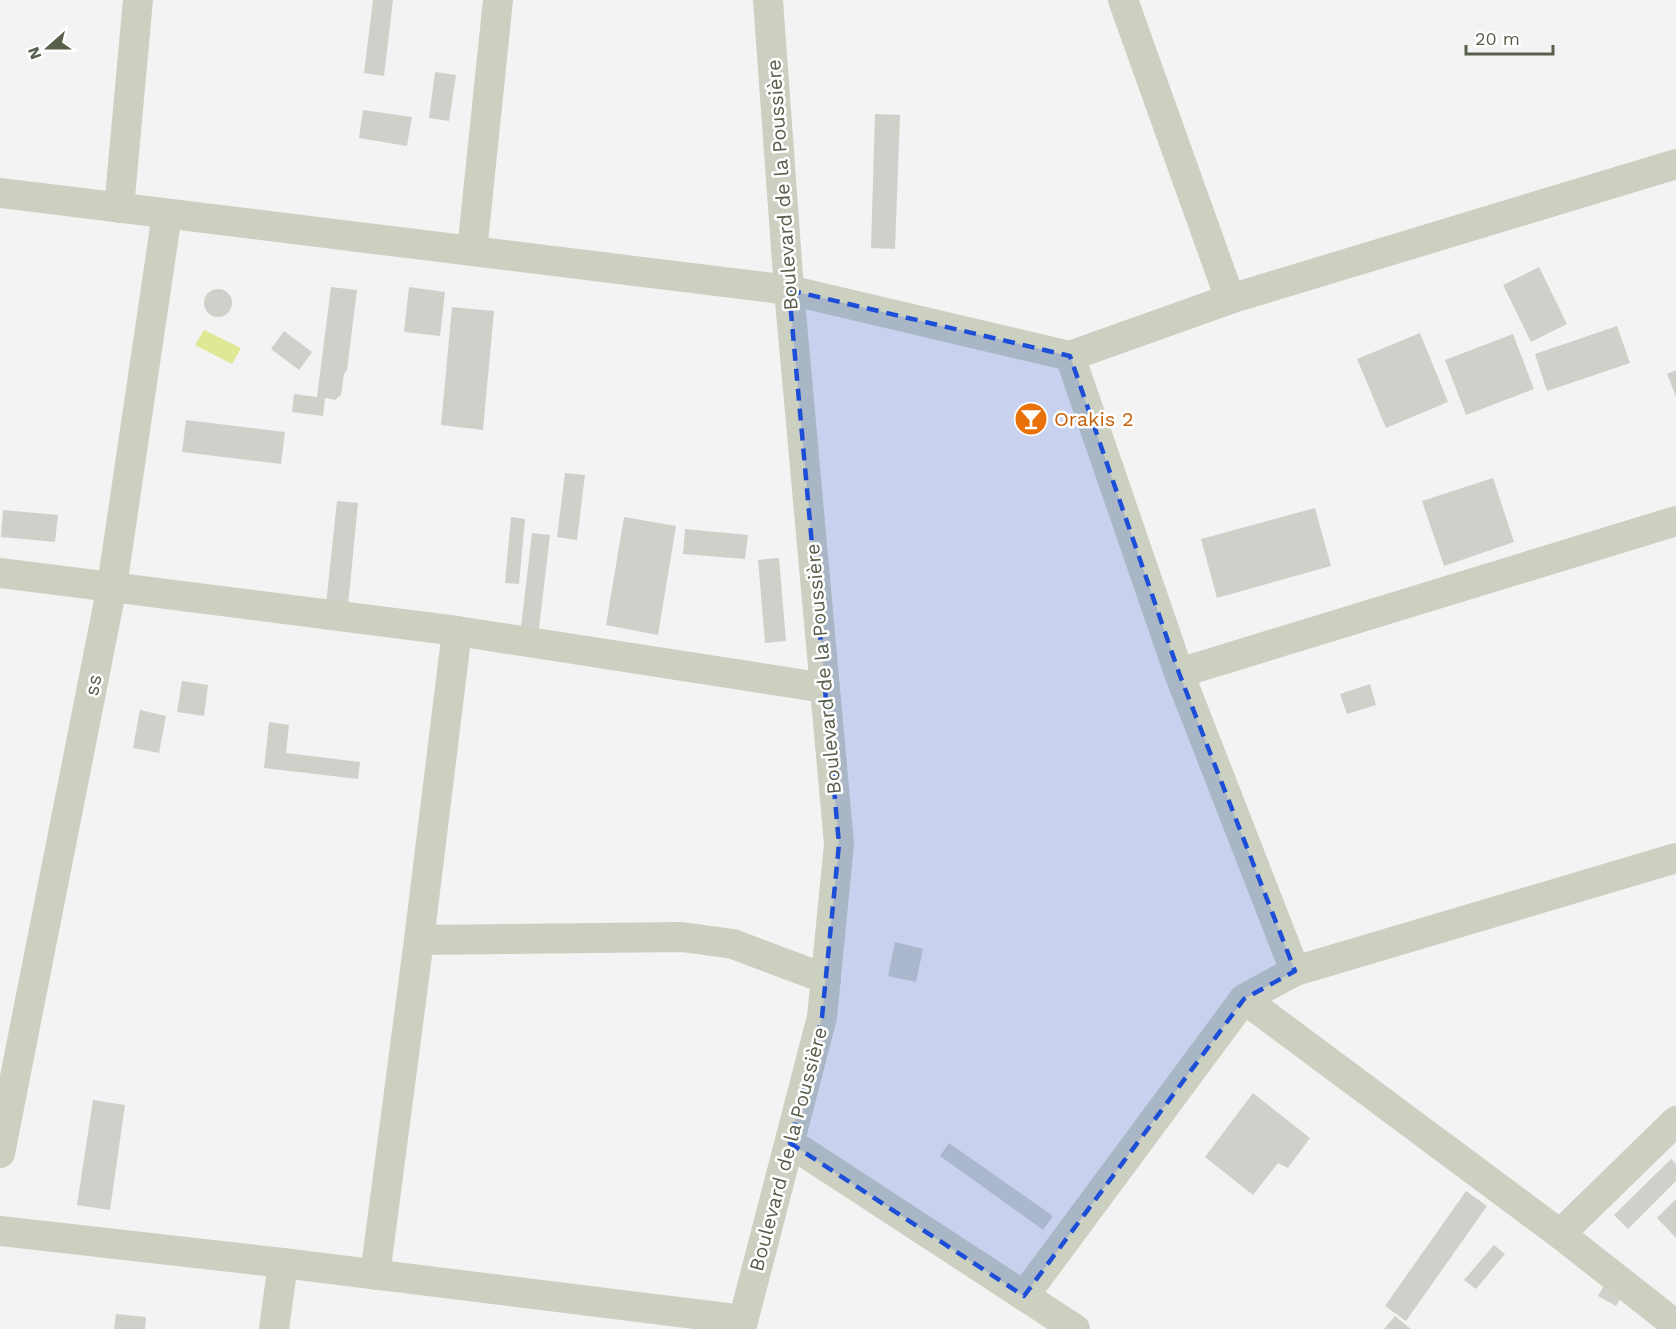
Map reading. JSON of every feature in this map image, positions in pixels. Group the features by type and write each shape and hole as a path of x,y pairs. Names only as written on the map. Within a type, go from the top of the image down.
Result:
{"street":[{"path":"118,208 138,0"},
{"path":"472,251 498,0"},
{"name":"Boulevard de la Poussière","path":"742,1324 822,1017 838,844 789,290 768,0"},
{"path":"1123,0 1230,299"},
{"path":"0,193 789,290 1070,356 1230,299 1676,164"},
{"name":"ss","path":"0,1153 112,586 167,214"},
{"path":"1070,356 1179,673 1295,971"},
{"path":"1179,673 1676,521"},
{"path":"0,573 457,630 825,687"},
{"path":"375,1275 457,630"},
{"path":"1024,1296 1244,999 1295,971 1676,858"},
{"path":"419,940 682,938 734,944 826,979"},
{"path":"1244,999 1560,1234 1676,1325"},
{"path":"1560,1234 1676,1121"},
{"path":"790,1143 1076,1329"},
{"path":"0,1231 283,1263 742,1324"},
{"path":"274,1329 283,1263"}],"highlighted area":[{"path":"789,290 1070,356 1179,673 1295,971 1244,999 1024,1296 790,1143 822,1017 839,844"}],"shaded area":[{"path":"204,330 241,348 232,364 195,345"}],"building":[{"path":"373,0 393,0 384,76 364,73"},
{"path":"435,72 456,75 449,121 429,118"},
{"path":"363,110 412,117 407,146 359,138"},
{"path":"875,114 900,115 895,249 871,248"},
{"path":"1539,267 1567,324 1531,342 1503,285"},
{"path":"331,287 357,290 347,370 344,374 341,395 335,400 325,398 323,416 292,412 294,394 317,397"},
{"path":"409,287 445,292 440,336 404,332"},
{"path":"218,289 228,293 232,303 228,313 218,317 208,313 204,303 208,293"},
{"path":"452,307 494,311 483,430 441,425"},
{"path":"1617,326 1630,363 1547,391 1535,354"},
{"path":"284,331 312,352 299,370 271,349"},
{"path":"1420,333 1448,402 1386,428 1357,359"},
{"path":"1513,334 1534,389 1466,415 1445,360"},
{"path":"1676,370 1676,397 1667,374"},
{"path":"186,420 285,432 281,464 182,452"},
{"path":"565,473 585,475 577,540 557,537"},
{"path":"1493,478 1514,542 1444,566 1422,501"},
{"path":"337,501 358,503 348,606 326,604"},
{"path":"1315,508 1331,566 1217,598 1201,539"},
{"path":"3,510 58,515 55,542 1,537"},
{"path":"511,517 525,519 519,584 505,583"},
{"path":"624,517 676,526 658,635 606,625"},
{"path":"685,529 748,535 745,559 683,554"},
{"path":"532,533 550,535 539,629 521,627"},
{"path":"779,558 786,641 765,643 758,560"},
{"path":"182,681 208,685 204,716 177,712"},
{"path":"1370,684 1376,705 1347,714 1340,694"},
{"path":"140,710 166,716 159,753 133,748"},
{"path":"269,722 289,725 286,753 360,762 358,779 264,768"},
{"path":"895,942 923,949 916,982 888,976"},
{"path":"1253,1093 1310,1138 1288,1168 1278,1163 1253,1195 1205,1157"},
{"path":"93,1100 125,1105 110,1210 77,1205"},
{"path":"949,1143 1053,1216 1043,1230 940,1156"},
{"path":"1671,1159 1676,1164 1676,1181 1628,1229 1614,1215"},
{"path":"1466,1191 1487,1206 1406,1321 1385,1306"},
{"path":"1676,1199 1676,1238 1657,1218"},
{"path":"1494,1245 1505,1254 1476,1289 1464,1280"},
{"path":"1608,1279 1626,1289 1616,1306 1598,1296"},
{"path":"116,1314 146,1317 145,1329 114,1329"},
{"path":"1395,1316 1411,1329 1384,1329"}],"place":[{"name":"Orakis 2","path":"1031,419"}]}
